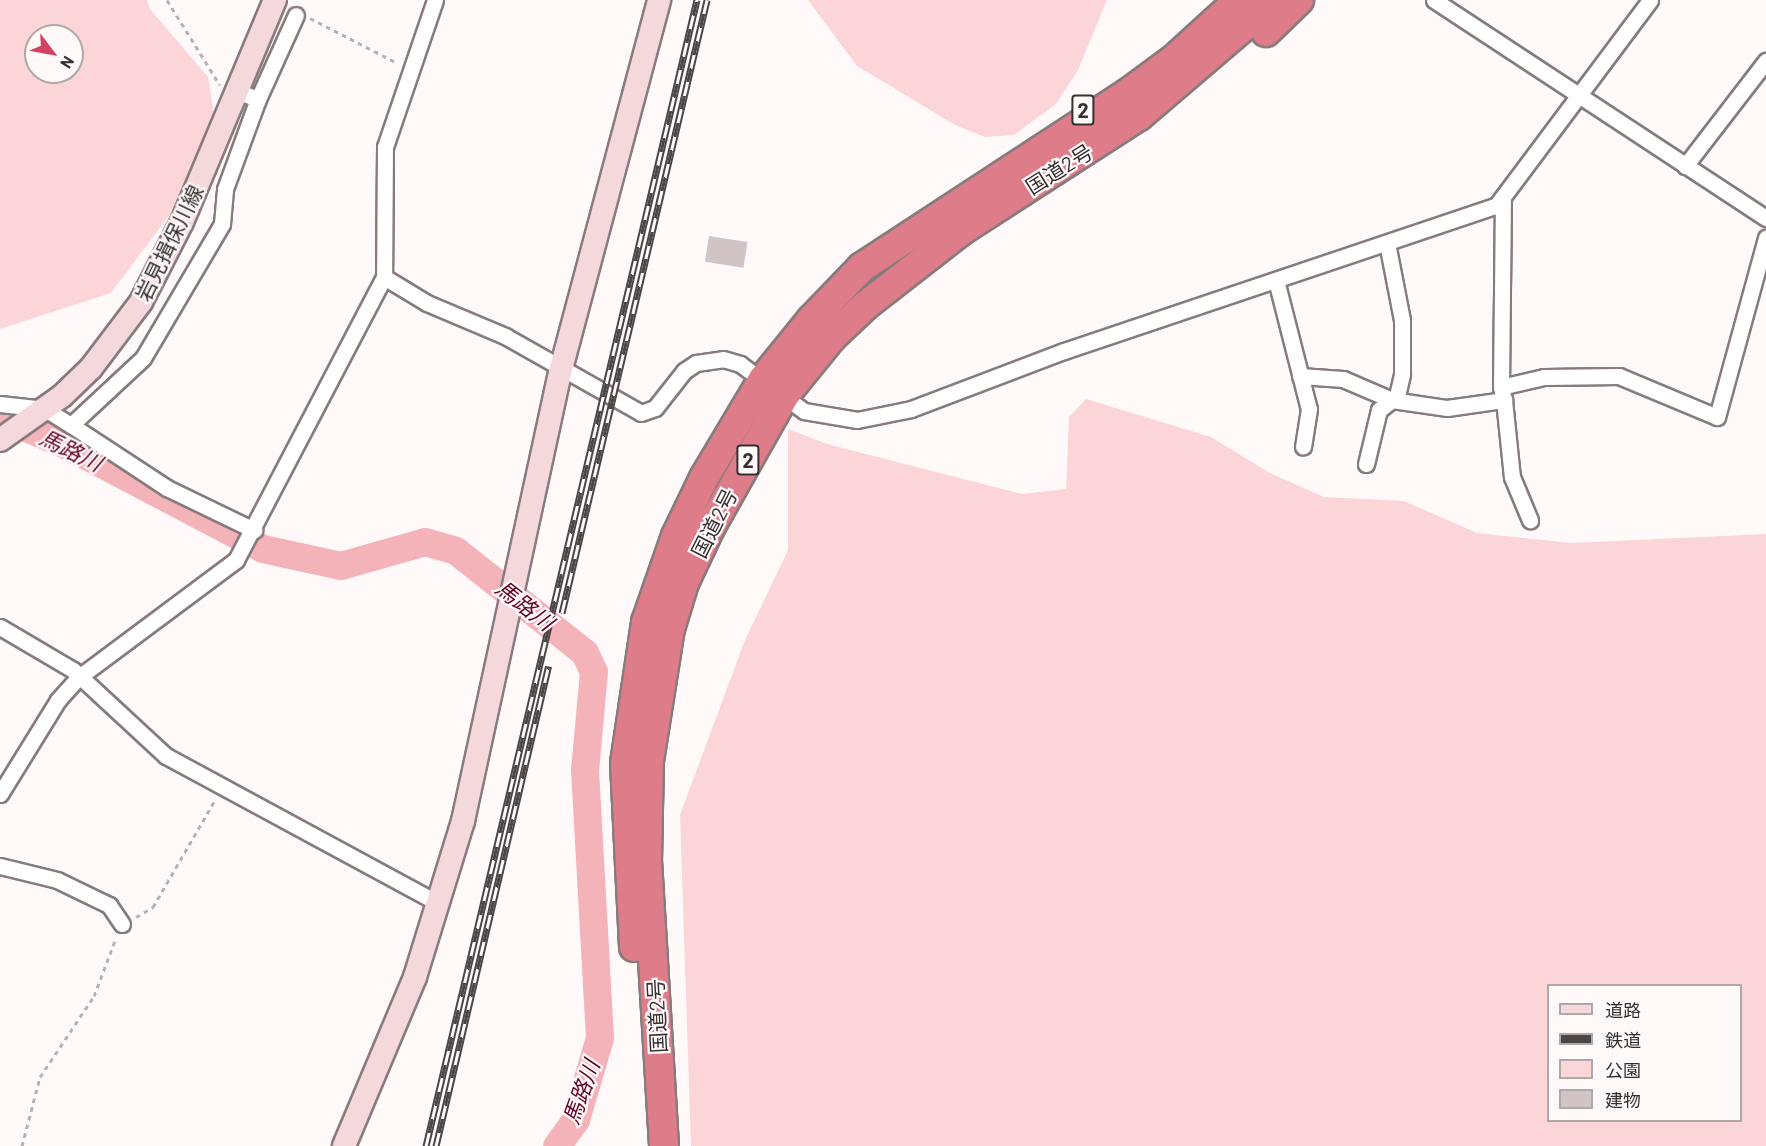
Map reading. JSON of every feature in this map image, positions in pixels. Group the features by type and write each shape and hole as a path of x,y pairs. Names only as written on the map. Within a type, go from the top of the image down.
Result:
{"highway":[{"name":"2","path":"952,221 966,188 1159,52 1216,0"},
{"name":"国道2号","path":"649,1146 627,866 625,763 646,622 659,576 704,478 774,387 832,337 952,221 1173,60 1239,0"},
{"name":"国道2号","path":"952,221 1139,116 1275,0"},
{"path":"952,221 1015,210 1095,162 1200,89 1299,0"},
{"name":"国道2号","path":"664,1146 648,862 649,761 668,640 684,583 774,387"}],"street":[{"name":"岩見揖保川線","path":"2,439 40,413 91,368 141,302 182,222 275,0"},
{"path":"0,794 58,700 79,677 219,574 241,553 252,533 304,423 384,277 385,147 435,0"},
{"path":"344,1146 415,977 440,903 507,623 561,369 659,0"},
{"path":"1434,0 1578,98 1766,218"},
{"path":"384,277 641,413 655,408 684,371 696,363 723,359 774,387 804,411 857,420 911,409 1064,351 1496,206 1650,0"},
{"path":"71,425 143,358 196,274 222,224 225,189 258,99 296,15"},
{"path":"1685,166 1766,60"},
{"path":"236,91 258,99"},
{"path":"1503,198 1502,393 1512,477 1530,520"},
{"path":"1300,376 1343,379 1392,400 1447,408 1502,393 1544,377 1619,376 1717,417 1766,238"},
{"path":"1365,464 1379,410 1392,400 1402,374 1402,320 1387,243"},
{"path":"1276,280 1309,409 1303,447"},
{"path":"0,404 40,413 71,425 167,488 252,533"},
{"path":"0,627 79,677 152,746 222,788 440,903"},
{"path":"0,866 57,880 109,905 122,924"}],"path":[{"path":"167,0 221,88 236,91"},
{"path":"296,15 312,18 410,68"},
{"path":"22,1146 40,1077 94,996 122,924 153,907 222,788"}],"green space":[{"path":"0,0 147,0 150,9 208,77 214,115 171,213 111,293 0,329"},
{"path":"808,0 1107,0 1078,70 1056,104 1014,135 985,137 955,125 857,66"},
{"path":"1086,399 1211,437 1270,473 1324,497 1404,501 1477,533 1571,543 1766,534 1766,1146 691,1146 680,815 745,640 788,550 788,429 827,444 1022,494 1066,489 1069,417"}],"building":[{"path":"709,236 748,242 743,268 705,262"}],"waterway":[{"name":"馬路川","path":"0,417 62,443 263,549 341,566 425,542 456,551 585,653 594,672 585,770 600,1038 576,1120 557,1146"}],"railway":[{"path":"426,1146 697,0"},
{"path":"562,613 707,0"},
{"path":"436,1146 549,666"}]}
